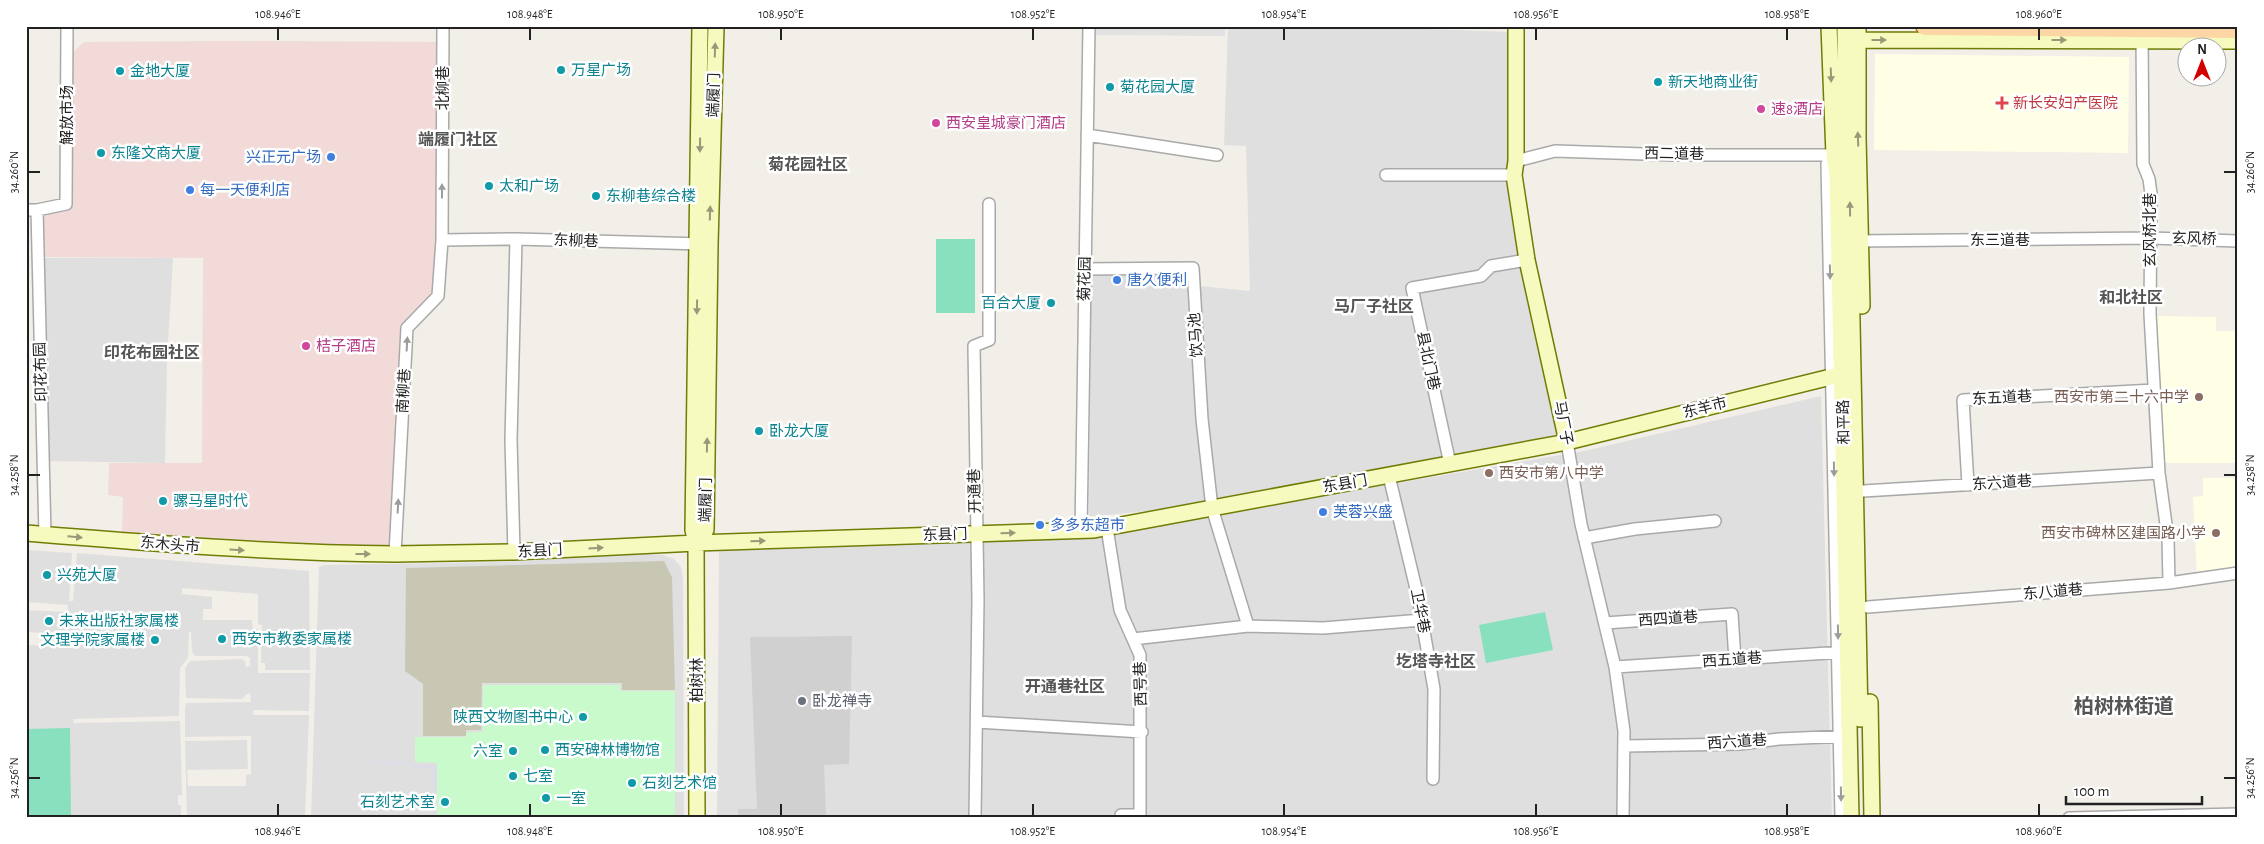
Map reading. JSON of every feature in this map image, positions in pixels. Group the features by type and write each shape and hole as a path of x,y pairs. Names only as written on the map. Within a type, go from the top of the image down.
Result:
{"main road":[{"name":"端履门","path":"696,543 706,530 700,26"},
{"name":"端履门","path":"704,244 716,26"},
{"name":"马厂子","path":"1516,26 1515,168 1527,260 1567,442"},
{"path":"1925,26 2142,33 2238,40"},
{"path":"1830,33 2142,33 2238,29"},
{"name":"和平路","path":"1830,33 1834,155 1837,176 1838,375 1856,491 1843,652 1845,737 1851,818"},
{"name":"和平路","path":"1852,33 1856,241 1856,491 1861,818"},
{"name":"东羊市","path":"1567,442 1838,375"},
{"name":"东县门","path":"315,554 514,552 696,543 1081,531 1107,528 1567,442"},
{"path":"1856,491 1868,607 1872,818"},
{"name":"东木头市","path":"26,533 224,550 315,554"},
{"name":"柏树林","path":"696,543 697,818"}],"street":[{"name":"解放市场","path":"32,210 66,204 67,26"},
{"name":"北柳巷","path":"442,240 443,26"},
{"name":"菊花园","path":"1081,531 1089,26"},
{"name":"玄风桥北巷","path":"2142,33 2143,164 2149,179 2151,194 2150,314 2159,473 2168,539 2169,583"},
{"path":"1087,135 1217,155"},
{"name":"西二道巷","path":"1386,175 1515,168 1555,151 1674,155 1834,155"},
{"name":"开通巷","path":"976,818 974,346 989,340 989,204"},
{"name":"印花布园","path":"32,210 45,535"},
{"name":"东三道巷","path":"1856,241 2151,238"},
{"name":"玄风桥","path":"2151,238 2238,240"},
{"name":"东柳巷","path":"442,240 516,239 704,244"},
{"path":"514,552 511,440 516,239"},
{"name":"南柳巷","path":"395,554 407,328 438,296 442,240"},
{"name":"县北门巷","path":"1450,464 1412,288 1481,276 1491,266 1527,260"},
{"name":"饮马池","path":"1085,269 1193,268 1202,419 1212,508"},
{"path":"1838,375 1843,652"},
{"name":"东五道巷","path":"1968,485 1964,400 2154,390"},
{"name":"马厂子","path":"1567,442 1584,538 1615,667 1624,746 1623,818"},
{"name":"东六道巷","path":"1856,491 2159,473"},
{"name":"卫华巷","path":"1389,476 1422,620 1434,689 1432,779"},
{"path":"1212,508 1248,626"},
{"path":"1584,538 1635,529 1715,521"},
{"name":"西号巷","path":"1107,528 1120,610 1140,655 1142,732 1140,815 1121,815 1121,818"},
{"name":"东八道巷","path":"1868,607 2169,583 2238,573"},
{"name":"西四道巷","path":"1605,623 1732,614 1735,660"},
{"path":"1133,639 1248,626 1323,628 1422,620"},
{"name":"西五道巷","path":"1615,667 1843,652"},
{"path":"977,722 1142,732"},
{"path":"1841,818 1845,737"},
{"name":"西六道巷","path":"1624,746 1740,744 1779,739 1845,737"},
{"path":"2069,818 2225,816 2238,814"}],"shaded area":[{"path":"1095,26 1225,26 1225,36 1095,35"},
{"path":"1228,26 1338,26 1510,32 1508,178 1559,437 1193,506 1089,517 1091,273 1187,273 1198,286 1250,291 1246,146 1224,145"},
{"path":"84,42 443,42 438,296 407,329 396,549 122,532 123,497 108,495 109,463 202,463 203,258 41,257 39,213 70,206 71,54"},
{"name":"新长安妇产医院","path":"1875,54 2129,57 2128,153 1874,150"},
{"path":"41,258 173,258 167,360 165,463 47,461"},
{"name":"西安市第二十六中学","path":"2156,316 2216,317 2216,331 2238,331 2238,463 2164,463"},
{"path":"1821,396 1832,818 717,818 719,550 1078,538 1584,451"},
{"name":"西安市碑林区建国路小学","path":"2203,478 2238,478 2238,569 2197,575 2193,497 2203,496"},
{"path":"26,550 72,553 69,601 73,601 77,553 309,571 310,670 265,670 265,663 261,663 262,625 258,624 258,594 182,588 182,594 212,597 212,609 203,609 203,620 252,620 253,629 258,629 258,673 310,673 309,711 253,710 253,715 309,715 305,818 187,818 185,741 247,740 248,769 187,770 188,786 246,786 246,775 251,774 251,736 185,737 185,706 187,703 251,702 250,693 242,699 186,698 185,668 190,661 242,659 245,661 246,667 250,666 250,658 247,656 195,656 192,652 191,632 189,632 188,658 180,668 179,716 73,719 74,723 180,721 182,795 178,795 178,805 181,805 181,818 26,818 26,645 62,646 62,634 26,632 26,610 67,612 68,605 26,602"},
{"path":"647,554 663,555 674,559 681,567 683,579 684,818 311,818 319,567 324,565 503,562"},
{"path":"664,561 672,577 675,690 622,690 622,683 482,683 481,730 466,730 466,736 423,736 423,684 405,671 406,568"},
{"name":"卧龙禅寺","path":"852,636 849,764 824,765 826,818 738,818 738,809 757,809 750,637"},
{"path":"371,761 406,761 419,765 437,765 437,818 434,818 433,769 418,768 408,764 371,764"}],"green space":[{"path":"936,239 975,239 975,313 936,313"},
{"path":"1545,612 1553,650 1486,663 1479,625"},
{"name":"西安碑林博物馆","path":"483,685 620,685 621,691 675,691 675,818 437,818 437,763 415,762 415,737 466,737 467,732 483,732"},
{"path":"70,728 71,818 26,818 26,729"}],"place":[{"name":"万星广场","path":"561,70"},
{"name":"金地大厦","path":"120,71"},
{"name":"新天地商业街","path":"1658,82"},
{"name":"菊花园大厦","path":"1110,87"},
{"name":"新长安妇产医院","path":"2002,103"},
{"name":"速8酒店","path":"1761,109"},
{"name":"西安皇城豪门酒店","path":"936,123"},
{"name":"东隆文商大厦","path":"101,153"},
{"name":"兴正元广场","path":"331,157"},
{"name":"太和广场","path":"489,186"},
{"name":"每一天便利店","path":"190,190"},
{"name":"东柳巷综合楼","path":"596,196"},
{"name":"唐久便利","path":"1117,280"},
{"name":"百合大厦","path":"1051,303"},
{"name":"桔子酒店","path":"306,346"},
{"name":"西安市第二十六中学","path":"2199,397"},
{"name":"卧龙大厦","path":"759,431"},
{"name":"西安市第八中学","path":"1489,473"},
{"name":"骡马星时代","path":"163,501"},
{"name":"芙蓉兴盛","path":"1323,512"},
{"name":"多多东超市","path":"1040,525"},
{"name":"西安市碑林区建国路小学","path":"2216,533"},
{"name":"兴苑大厦","path":"47,575"},
{"name":"未来出版社家属楼","path":"49,621"},
{"name":"西安市教委家属楼","path":"222,639"},
{"name":"文理学院家属楼","path":"155,640"},
{"name":"卧龙禅寺","path":"802,701"},
{"name":"陕西文物图书中心","path":"583,717"},
{"name":"西安碑林博物馆","path":"545,750"},
{"name":"六室","path":"513,751"},
{"name":"七室","path":"513,776"},
{"name":"石刻艺术馆","path":"632,783"},
{"name":"一室","path":"546,798"},
{"name":"石刻艺术室","path":"445,802"}],"district":[{"name":"端履门社区","path":"458,140"},
{"name":"菊花园社区","path":"808,165"},
{"name":"和北社区","path":"2131,298"},
{"name":"马厂子社区","path":"1374,307"},
{"name":"印花布园社区","path":"152,353"},
{"name":"圪塔寺社区","path":"1436,662"},
{"name":"开通巷社区","path":"1065,687"},
{"name":"柏树林街道","path":"2124,707"}]}
